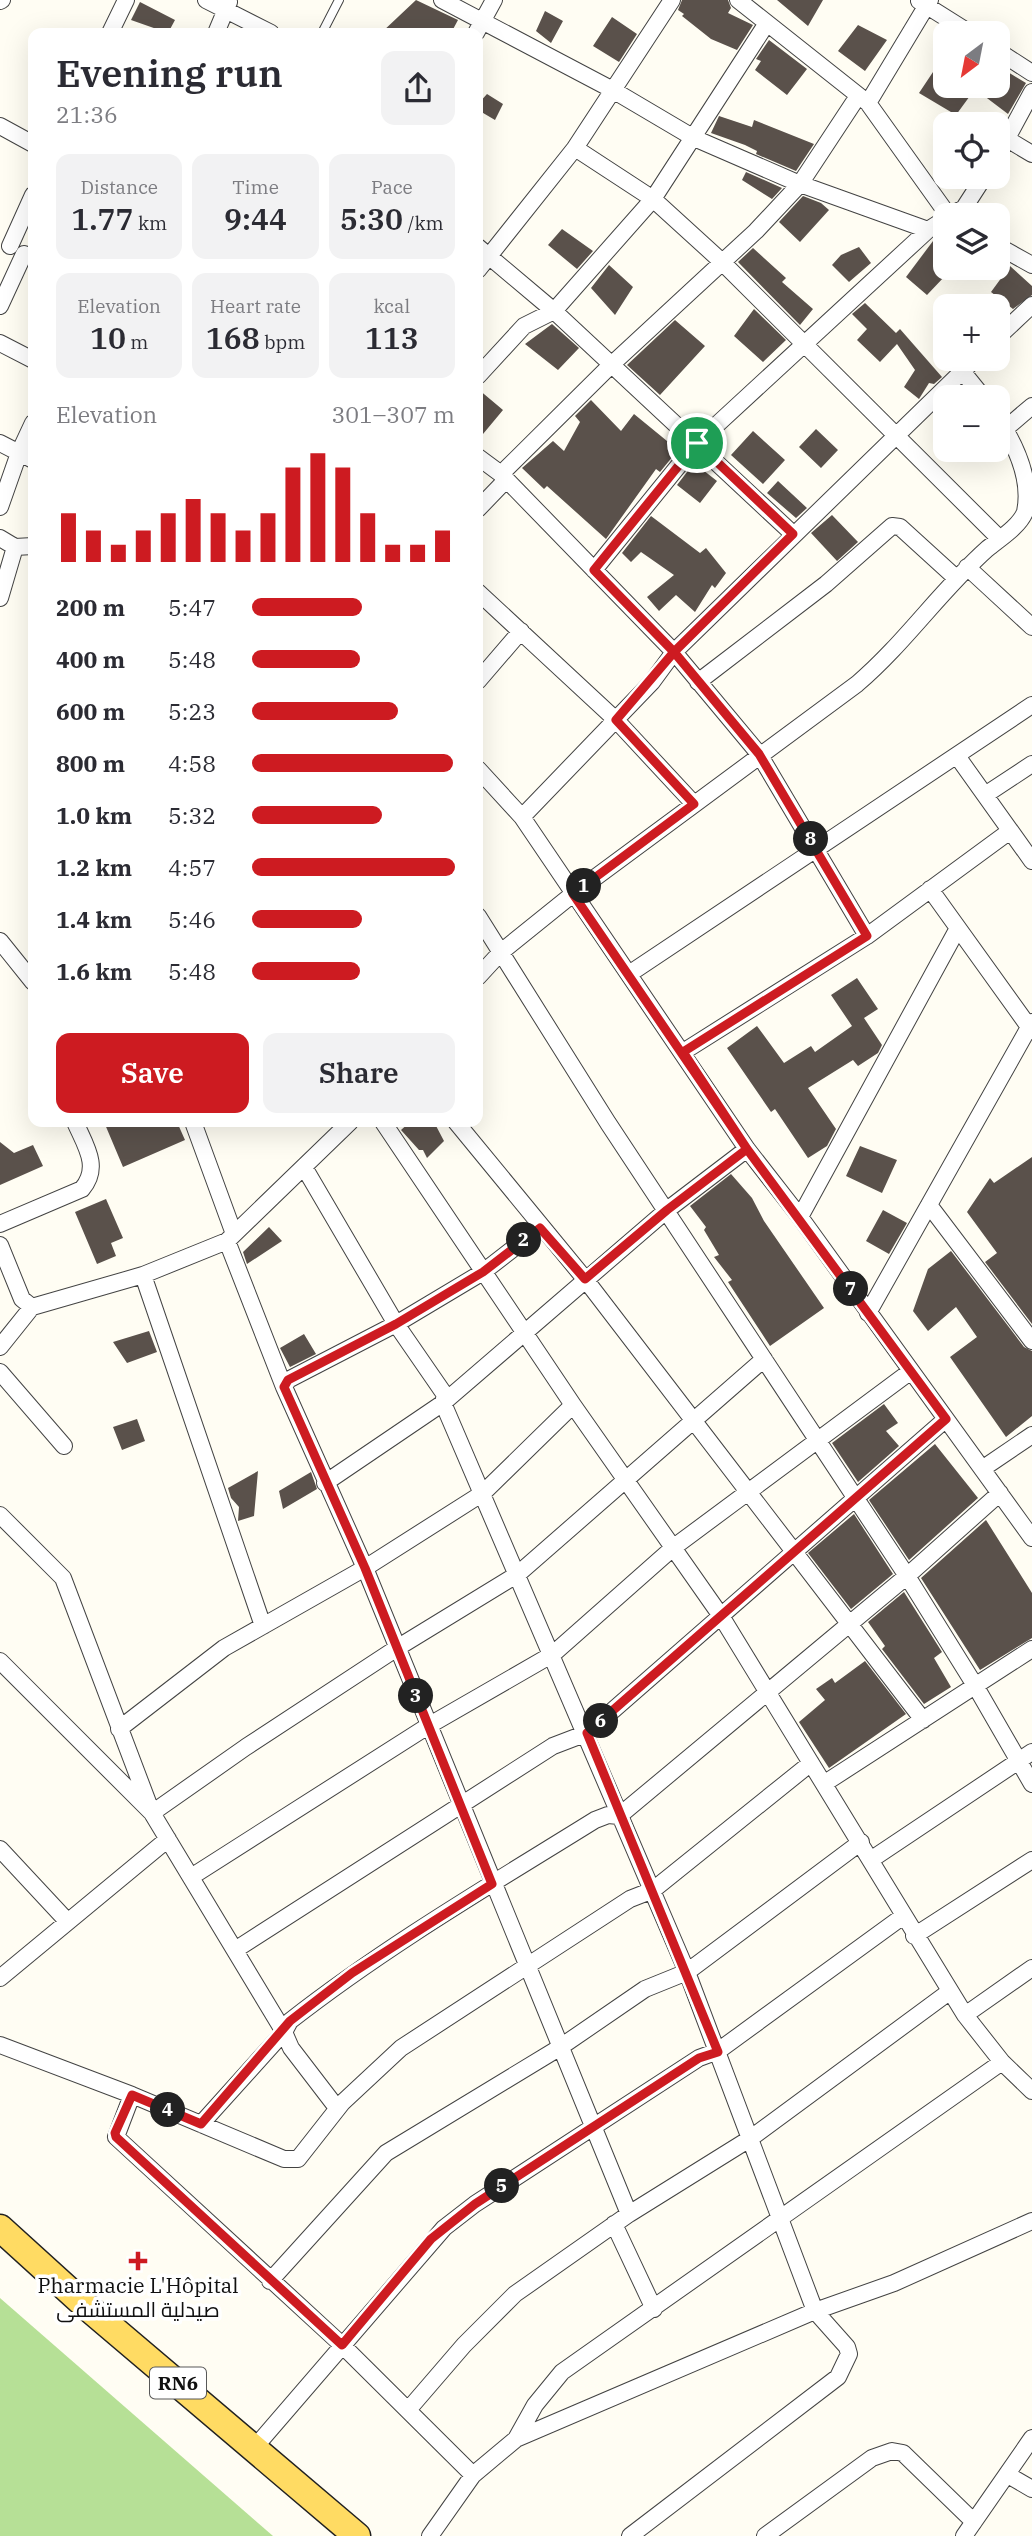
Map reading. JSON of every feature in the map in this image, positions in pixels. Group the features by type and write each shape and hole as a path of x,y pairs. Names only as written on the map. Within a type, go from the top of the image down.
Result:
{"main road":[{"name":"RN6","path":"0,2228 86,2306 357,2536"}],"street":[{"path":"112,28 126,0"},
{"path":"206,0 228,5 263,28"},
{"path":"442,0 480,27 494,0"},
{"path":"672,0 611,89 575,148 484,252 554,311 793,534"},
{"path":"738,0 863,99 938,203"},
{"path":"483,503 503,477 610,366 756,231 800,184 863,99 924,2 952,21"},
{"path":"218,28 228,5"},
{"path":"483,371 524,326 554,311 653,199 767,23"},
{"path":"483,28 611,89 694,138 800,184 928,230"},
{"path":"1010,59 1032,73"},
{"path":"1010,133 1032,92"},
{"path":"0,126 28,141"},
{"path":"1010,141 1032,154"},
{"path":"575,148 653,199 721,261 1000,539"},
{"path":"0,306 28,212"},
{"path":"594,570 697,443 933,227"},
{"path":"1010,253 1032,265"},
{"path":"1010,326 1032,305"},
{"path":"0,343 28,357"},
{"path":"522,817 616,720 674,652 895,434 962,371 973,385"},
{"path":"1010,419 1032,406"},
{"path":"483,972 501,952 573,894 885,661 962,573 1024,513 1030,492 1027,473 1010,441"},
{"path":"0,443 26,456 0,507"},
{"path":"483,461 503,477 674,652 759,754 867,936"},
{"path":"698,682 762,630 826,584 892,526 900,527 1032,627"},
{"path":"0,538 16,547 28,546"},
{"path":"0,598 16,547"},
{"path":"483,597 616,720 694,804"},
{"path":"483,675 521,631"},
{"path":"629,974 1032,705"},
{"path":"957,756 1032,861"},
{"path":"985,795 1032,764"},
{"path":"483,774 522,817 747,1149 800,1217 1032,1538"},
{"path":"683,1052 867,936 1010,831"},
{"path":"868,1313 1031,1026 930,889"},
{"path":"483,924 608,1123 855,1496 976,1686 1017,1762 1032,1784"},
{"path":"800,1217 958,928"},
{"path":"0,941 28,976"},
{"path":"0,1224 82,1189 89,1181 91,1157 77,1127"},
{"path":"195,1127 284,1387 365,1568 629,2214"},
{"path":"0,1347 32,1307 143,1275 231,1238 345,1127"},
{"path":"386,1127 573,1405 722,1616 767,1693 872,1859 902,1917 949,1992 1002,2062 1032,2091"},
{"path":"460,1127 540,1228 585,1279 793,1555 923,1720"},
{"path":"325,1483 443,1403 667,1210 747,1149"},
{"path":"304,1167 396,1324 445,1395 443,1403 587,1733 619,1816 687,1972 815,2311 847,2347 849,2354 838,2377 630,2536"},
{"path":"929,1205 1032,1341"},
{"path":"284,1387 288,1380 396,1324 483,1272 540,1228"},
{"path":"0,1245 22,1299 32,1307"},
{"path":"143,1275 263,1626"},
{"path":"152,1813 246,1747 397,1648 518,1574 691,1420 764,1359"},
{"path":"191,1877 428,1726 553,1654 674,1547 911,1371"},
{"path":"0,1372 64,1446"},
{"path":"119,1729 207,1660 365,1568 483,1493 573,1405"},
{"path":"235,1950 553,1746 587,1733 946,1419"},
{"path":"982,1469 1032,1435"},
{"path":"201,2124 284,2032 290,2021 352,1973 492,1884 595,1820 608,1815 619,1816 906,1576 1000,1493"},
{"path":"0,1515 63,1578 152,1813 284,2032 291,2048 338,2108"},
{"path":"825,1783 1032,1649"},
{"path":"0,1661 152,1813"},
{"path":"872,1859 1032,1752"},
{"path":"0,2045 292,2160 298,2159 338,2108 401,2048 630,1899 653,1890 811,1763"},
{"path":"0,1978 168,1839"},
{"path":"270,2281 386,2153 559,2048 645,1989 687,1972 861,1842"},
{"path":"0,1849 68,1922"},
{"path":"914,1936 1032,1860"},
{"path":"255,2447 444,2228 475,2204 699,2058 718,2052 902,1917"},
{"path":"965,2015 1032,1968"},
{"path":"408,2410 464,2345 515,2294 629,2214 751,2138 949,1992"},
{"path":"516,2439 535,2405 562,2372 780,2222 1002,2062"},
{"path":"132,2095 116,2137 342,2345 473,2475"},
{"path":"430,2536 473,2475 516,2439 815,2311 894,2283 1032,2221"},
{"path":"614,2224 654,2309"},
{"path":"964,2536 1032,2438"},
{"path":"765,2536 872,2458 892,2451 903,2454 974,2522"},
{"path":"1008,2474 1032,2489"}],"lane":[{"path":"325,28 339,0"}],"green space":[{"path":"0,2298 273,2536 0,2536"}],"building":[{"path":"416,0 458,20 454,28 386,28"},
{"path":"682,0 728,0 731,8 728,13 753,25 737,50 711,39 682,16 684,14 678,10"},
{"path":"777,0 823,0 808,26"},
{"path":"140,2 175,20 171,28 154,28 131,20"},
{"path":"545,11 563,21 551,43 536,31"},
{"path":"612,17 637,34 619,62 593,46"},
{"path":"858,25 887,40 865,71 838,51"},
{"path":"769,40 807,69 787,95 755,70 761,61 756,59"},
{"path":"933,72 933,98 968,98 958,112 951,112 919,93"},
{"path":"1010,73 1026,83 1009,112 987,98 1010,98"},
{"path":"487,94 503,104 495,120 483,113 483,98"},
{"path":"719,116 752,127 754,120 814,144 796,171 756,154 757,151 745,145 711,133"},
{"path":"746,172 782,188 772,199 742,180"},
{"path":"803,196 821,203 829,210 800,242 779,222"},
{"path":"562,229 593,251 577,269 548,245"},
{"path":"933,241 933,280 941,280 927,295 906,277"},
{"path":"859,247 871,263 849,282 832,265 841,255"},
{"path":"753,248 786,278 782,282 813,309 800,325 738,262"},
{"path":"609,265 633,287 615,315 591,288"},
{"path":"1010,266 1032,286 1032,295 1013,309 1010,307 1010,294 991,292 1000,280 1010,280"},
{"path":"865,303 896,333 900,329 933,367 933,371 942,377 934,384 929,383 919,399 904,387 915,370 897,344 880,362 857,340 867,329 852,314"},
{"path":"754,309 786,340 763,362 734,336"},
{"path":"675,320 705,346 660,395 627,365"},
{"path":"552,324 579,348 558,370 525,344"},
{"path":"483,393 503,410 483,434"},
{"path":"591,400 621,431 634,414 678,450 660,472 656,469 606,539 547,486 544,489 522,468 553,441 564,451 580,422 575,416"},
{"path":"816,429 838,450 821,468 799,447"},
{"path":"753,431 785,460 763,484 731,455"},
{"path":"694,463 717,481 700,503 677,485"},
{"path":"778,481 807,508 796,518 767,493"},
{"path":"832,515 858,542 837,561 811,533"},
{"path":"651,516 700,553 706,548 726,573 715,588 712,585 695,612 676,595 659,611 647,597 674,575 641,552 631,562 622,553"},
{"path":"857,978 878,1009 864,1018 882,1045 878,1053 858,1066 853,1060 808,1088 836,1129 827,1146 808,1158 775,1109 771,1112 727,1048 757,1026 784,1063 811,1046 815,1052 852,1026 831,995"},
{"path":"106,1127 179,1127 185,1140 123,1167"},
{"path":"404,1127 437,1127 444,1141 427,1158 423,1150 419,1150 401,1130"},
{"path":"0,1142 14,1153 33,1145 43,1166 0,1185"},
{"path":"860,1146 897,1160 882,1193 846,1176"},
{"path":"1032,1157 1032,1324 985,1262 997,1253 967,1212 990,1178 994,1183"},
{"path":"731,1174 752,1198 764,1221 824,1308 770,1346 728,1282 732,1280 714,1257 719,1255 704,1230 706,1227 690,1206"},
{"path":"106,1199 123,1238 111,1243 116,1256 97,1264 75,1212"},
{"path":"883,1210 907,1223 889,1254 866,1241"},
{"path":"269,1227 282,1241 247,1264 243,1252"},
{"path":"951,1251 1024,1347 1032,1351 1032,1416 1006,1437 950,1357 977,1337 956,1307 928,1331 913,1311 928,1269"},
{"path":"149,1331 157,1352 127,1363 113,1342"},
{"path":"304,1334 316,1354 290,1367 280,1348"},
{"path":"884,1404 898,1423 886,1431 899,1446 858,1482 832,1443"},
{"path":"137,1419 145,1441 122,1450 113,1427"},
{"path":"935,1444 978,1498 909,1560 869,1500"},
{"path":"258,1471 254,1516 238,1521 239,1507 231,1498 228,1488"},
{"path":"311,1472 317,1489 283,1509 279,1491"},
{"path":"854,1514 893,1574 851,1609 808,1553"},
{"path":"986,1520 1032,1593 1032,1638 980,1670 921,1578"},
{"path":"904,1592 942,1652 934,1658 951,1687 924,1704 882,1649 885,1646 868,1622"},
{"path":"865,1661 906,1714 829,1768 799,1722 825,1700 816,1689 832,1678 835,1683"}],"place":[{"name":"Pharmacie L'Hôpital صيدلية المستشفى","path":"138,2261"}],"route":[{"path":"697,443 594,570 674,652 652,682 616,720 694,804 573,894 683,1052 698,1073 747,1149 667,1210 585,1279 540,1228 483,1272 396,1324 288,1380 284,1387 365,1568 492,1884 352,1973 290,2021 284,2032 201,2124 132,2095 115,2133 116,2137 270,2281 342,2345 431,2239 444,2228 475,2204 699,2058 718,2052 587,1733 946,1419 800,1217 747,1149 683,1052 867,936 759,754 674,652 793,534 697,443"}]}
